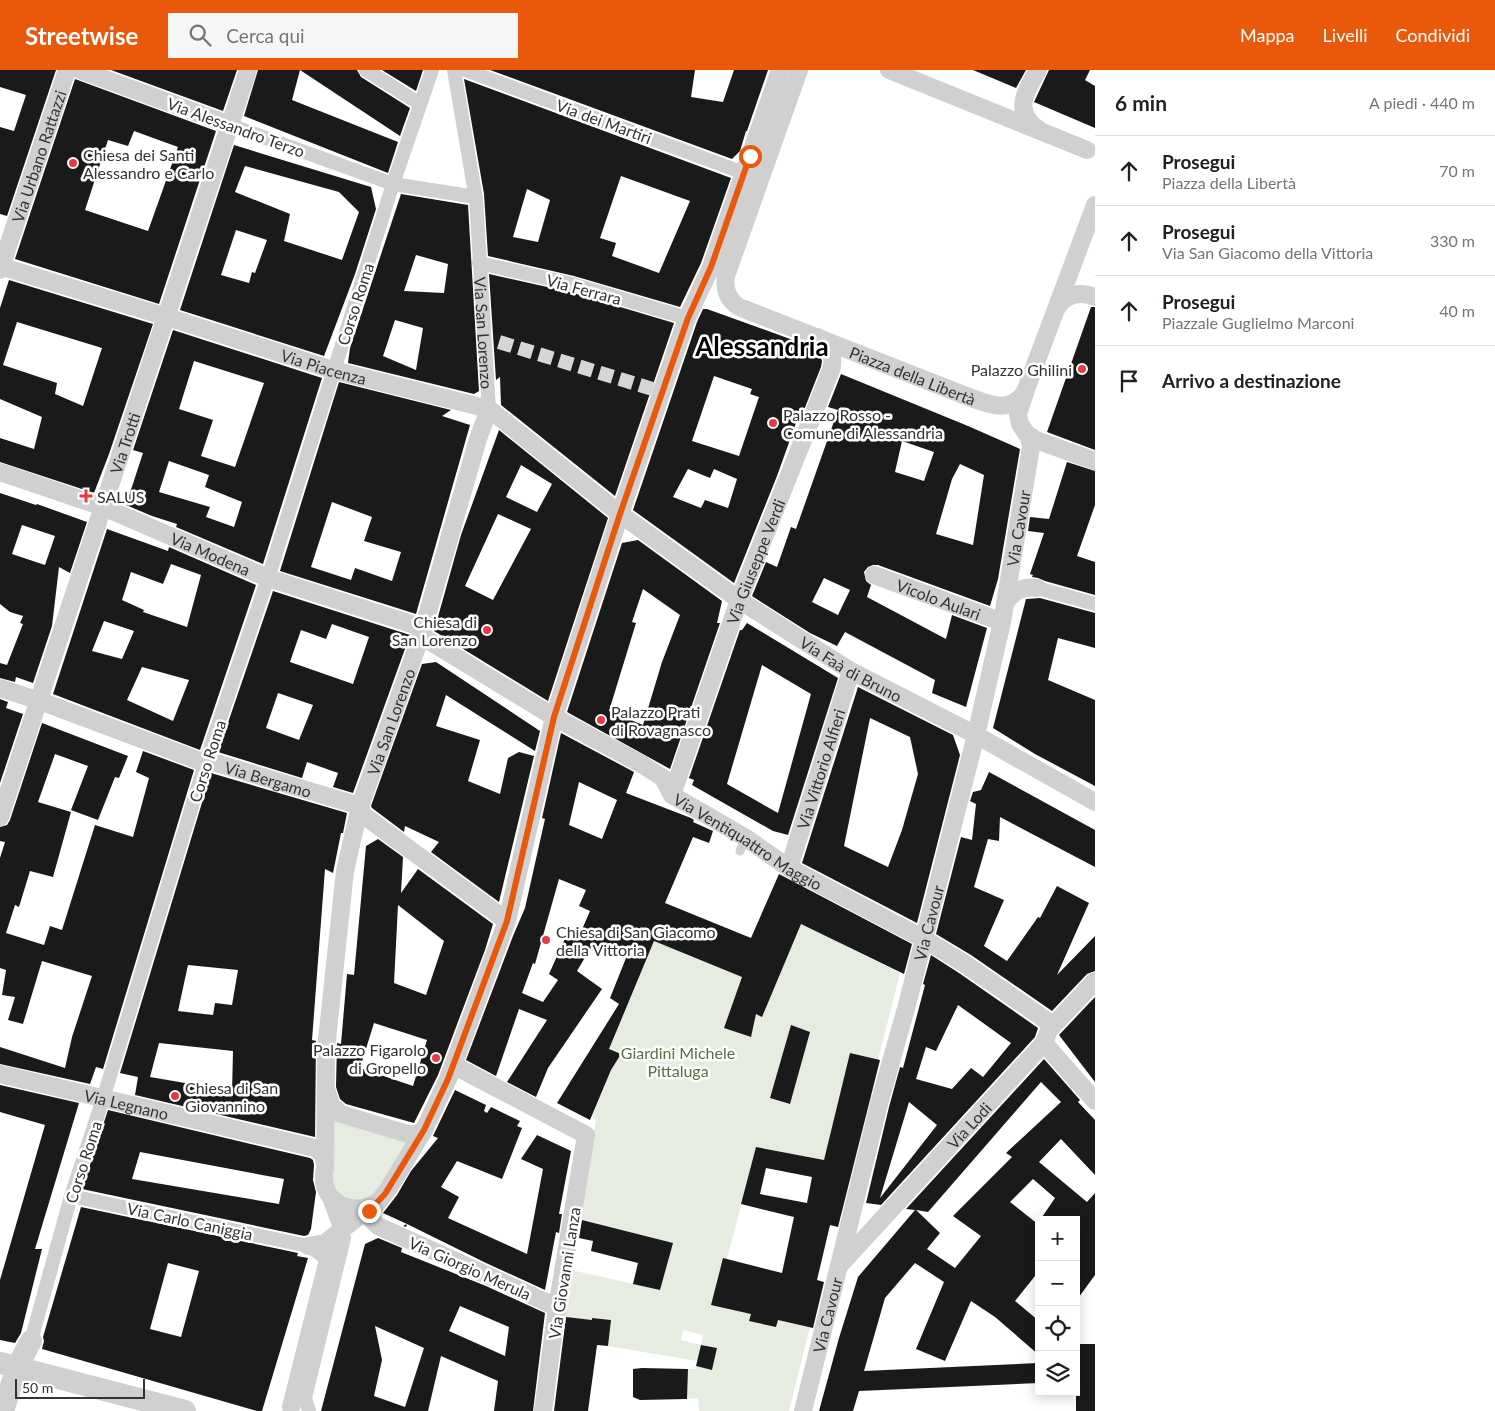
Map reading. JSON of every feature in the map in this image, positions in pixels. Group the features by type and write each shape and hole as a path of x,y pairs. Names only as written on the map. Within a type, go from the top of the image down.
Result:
{"street":[{"name":"Via Urbano Rattazzi","path":"0,267 67,70"},
{"name":"Via Alessandro Terzo","path":"80,70 393,184 476,198"},
{"name":"Via Trotti","path":"0,817 248,70"},
{"path":"366,70 420,104"},
{"name":"Corso Roma","path":"31,1341 71,1196 103,1100 206,760 268,578 393,184 432,70"},
{"name":"Via San Lorenzo","path":"325,1169 326,1049 345,871 360,806 422,632 478,440 490,409 476,198 454,70"},
{"name":"Via dei Martiri","path":"465,70 744,173"},
{"path":"308,1246 323,1244 340,1235 369,1213 424,1130 448,1079 507,921 554,717 620,514 688,318 711,267 780,70"},
{"name":"Piazza della Libertà","path":"799,70 726,274 725,287 730,298 739,307 994,406 1013,404 1020,399 1026,390 1095,205"},
{"path":"889,70 1092,150"},
{"path":"1034,76 1024,96 1023,106 1026,116 1038,124 1092,150"},
{"name":"Via Ferrara","path":"480,263 572,284 688,318"},
{"name":"Via Piacenza","path":"0,267 167,317 333,370 490,409 620,514"},
{"path":"1056,309 1061,302 1070,296 1082,293 1094,296"},
{"name":"Via Giuseppe Verdi","path":"672,795 739,600 831,370 831,352 825,343 816,337"},
{"name":"Via Cavour","path":"803,1411 879,1104 924,939 976,734 1003,613 1030,450 1031,437 1020,424 1018,414 1026,390"},
{"path":"1031,437 1095,460"},
{"name":"Via Modena","path":"0,472 102,506 268,578 422,632"},
{"name":"Via Faà di Bruno","path":"620,514 739,600 851,671 976,734 1095,802"},
{"name":"Vicolo Aulari","path":"874,575 1003,613"},
{"path":"1003,613 1012,594 1019,589 1027,587 1095,604"},
{"name":"Via Ventiquattro Maggio","path":"422,632 554,717 663,778 672,795 743,845 924,939 965,964 1053,1025"},
{"name":"Via Vittorio Alfieri","path":"788,868 851,671"},
{"name":"Via Bergamo","path":"0,688 40,700 137,736 180,755 200,761 206,760 360,806"},
{"path":"360,806 364,814 374,823 507,921"},
{"name":"Via Lodi","path":"838,1268 1044,1043 1053,1025 1095,981"},
{"path":"1044,1043 1095,1101"},
{"name":"Via Giovanni Lanza","path":"453,1065 586,1135 557,1307 544,1411"},
{"name":"Via Legnano","path":"0,1074 103,1100 315,1148 322,1152 324,1156 325,1169"},
{"path":"326,1083 329,1102 341,1114 408,1134 418,1134 424,1130"},
{"path":"291,1407 340,1235 322,1178 325,1169"},
{"path":"327,1191 336,1202 355,1208 369,1206 380,1199"},
{"name":"Via Carlo Caniggia","path":"71,1196 308,1246 333,1262"},
{"path":"340,1235 380,1199"},
{"name":"Via Giorgio Merula","path":"369,1213 372,1221 384,1228 557,1307"},
{"path":"309,1411 305,1398 333,1262"},
{"path":"4,1406 6,1367 31,1341"},
{"path":"6,1367 58,1378 185,1411"}],"green space":[{"name":"Giardini Michele Pittaluga","path":"801,924 900,973 878,1060 850,1053 824,1160 756,1147 727,1259 723,1258 711,1304 751,1314 749,1321 778,1320 810,1327 789,1411 699,1411 698,1398 687,1399 688,1369 695,1369 696,1366 712,1370 717,1348 701,1345 697,1361 608,1346 611,1320 564,1317 571,1270 660,1290 672,1243 579,1219 596,1119 592,1117 611,1070 620,1054 609,1049 654,941 742,977 724,1028 750,1037 756,1014","holes":["791,1025 790,1104 770,1098","683,1330 703,1335 701,1345 681,1340"]},
{"path":"332,1115 409,1139 381,1184 367,1198 353,1200 346,1198 338,1192 333,1183"}],"building":[{"path":"0,70 56,70 7,216 0,214 0,127 14,131 26,95 0,87"},
{"path":"111,70 237,70 223,111"},
{"path":"258,70 300,70 292,100 398,142 388,173 244,116"},
{"path":"300,70 357,70 361,77 410,108 400,136"},
{"path":"382,70 423,70 416,91"},
{"path":"490,70 695,70 691,97 723,102 734,70 768,70 740,151 732,159"},
{"path":"973,70 1026,70 1016,88"},
{"path":"1049,70 1090,70 1085,80 1095,86 1095,128 1034,102"},
{"path":"75,79 216,131 159,304 15,259","holes":["134,131 178,147 148,231 85,210 108,140 128,146"]},
{"path":"464,79 731,178 701,263 680,307 574,276 488,256 484,194","holes":["621,176 690,201 659,273 612,256 616,243 600,238","527,189 550,200 538,242 513,237"]},
{"path":"234,145 371,187 376,209 355,274 324,356 180,310","holes":["245,166 339,192 359,212 342,260 284,241 290,214 235,192","236,230 267,240 255,273 252,272 249,283 221,275"]},
{"path":"401,194 468,205 479,391 474,394 348,363 350,348","holes":["416,255 448,264 444,293 404,291","395,320 423,328 416,370 383,356"]},
{"path":"489,274 570,292 674,323 615,496 501,405 500,377 496,380"},
{"path":"9,280 153,324 94,493 0,462 0,438 34,449 42,417 0,399 0,308","holes":["17,322 102,348 83,406 55,394 57,383 3,365"]},
{"name":"Palazzo Ghilini","path":"1091,307 1095,307 1095,450 1047,432"},
{"name":"Palazzo Rosso - Comune di Alessandria","path":"703,309 707,309 815,348 822,361 804,410 801,409 777,476 734,583 633,510","holes":["714,376 752,389 750,394 759,397 739,456 692,441","688,469 710,478 714,469 737,479 728,508 705,500 701,508 673,497"]},
{"path":"173,330 322,378 263,564 176,527 177,524 126,505 143,453 133,450","holes":["194,361 264,383 235,467 201,456 213,420 179,409","169,461 209,475 205,487 242,502 234,527 206,517 210,507 159,492"]},
{"path":"841,374 1020,449 998,579 990,606 878,565 868,567 864,572 866,581 871,585 867,597 946,639 952,615 987,628 966,707 932,693 935,680 845,632 837,646 810,633 752,596 766,562 777,567 791,527 796,529 838,410 828,407","holes":["902,441 934,452 924,481 895,472","960,464 984,475 973,545 936,534 952,479","824,578 850,590 838,615 812,602"]},
{"path":"339,382 451,410 442,416 470,425 416,614 280,571","holes":["332,502 372,517 364,541 401,552 392,581 355,568 351,580 311,567"]},
{"path":"499,430 608,518 548,701 434,631 461,535","holes":["521,465 552,484 537,512 506,497","498,514 531,529 493,600 465,586"]},
{"path":"1067,462 1095,471 1095,505 1077,556 1095,562 1095,595 1032,577 1033,575 1030,574 1044,533 1028,531 1030,517 1049,519"},
{"path":"0,493 87,522 70,573 59,567 52,626 33,683 16,677 15,682 0,678 0,663 7,665 23,624 20,623 23,616 10,612 0,604","holes":["22,525 55,536 45,565 12,554"]},
{"path":"107,529 168,551 169,547 256,585 200,750 53,694","holes":["171,564 201,575 187,627 143,612 144,610 122,600 131,572 163,584","104,621 134,631 122,659 92,651","142,667 189,680 173,721 127,700"]},
{"path":"638,540 722,601 717,623 720,623 670,769 567,712 622,543","holes":["643,589 680,615 662,662 643,725 609,711 636,623 632,622"]},
{"path":"273,591 410,635 353,793 333,787 338,773 307,762 302,778 218,752","holes":["332,624 369,637 353,684 290,662 301,630 326,639","278,693 313,705 299,740 266,728"]},
{"path":"1040,598 1095,613 1095,648 1058,638 1048,680 1095,700 1095,786 1035,754 993,728 1026,599"},
{"path":"747,623 838,678 788,835 773,831 692,785 694,780 689,778 740,630","holes":["762,665 811,694 778,813 727,784"]},
{"path":"436,662 540,731 535,751 446,695 436,726 480,740 468,781 500,794 508,758 519,752 534,756 499,902 431,852 439,842 405,826 404,832 371,806 422,664"},
{"path":"858,687 953,735 960,755 917,923 802,863","holes":["870,718 910,737 918,774 902,830 888,867 844,846"]},
{"path":"0,699 8,702 6,708 23,714 0,783"},
{"path":"42,723 128,756 119,778 115,777 98,820 71,810 88,766 55,754 38,802 71,812 53,877 30,871 19,907 15,905 6,933 44,945 50,926 62,930 95,825 133,837 149,778 136,772 143,751 194,770 103,1069 96,1067 90,1084 0,1064 0,1047 65,1068 72,1037 92,976 42,961 23,1024 8,1020 15,997 2,995 6,970 0,968 0,858 5,842 0,841 0,827 7,825 10,820"},
{"path":"561,733 634,772 626,793 691,818 694,820 693,822 713,831 709,843 693,837 665,903 751,938 779,874 912,944 904,974 801,924 762,1017 756,1014 751,1037 724,1028 742,977 654,941 609,1049 621,1054 611,1070 590,1120 557,1103 619,1004 610,998 626,958 593,944 577,971 602,989 548,1068 536,1097 507,1082 547,1020 519,1009 496,1076 466,1060 525,908 545,819 542,818","holes":["579,782 617,800 602,839 569,825","559,879 586,890 579,906 590,911 577,941 567,934 549,974 558,980 543,1002 522,993 533,963 535,964"]},
{"path":"989,772 1095,830 1095,867 1000,817 999,841 988,839 974,887 1004,900 984,946 1007,961 1038,917 1040,918 1057,886 1089,903 1057,975 1095,936 1095,971 1087,974 1052,1011 971,955 936,934 961,837 972,840 976,804 970,801 973,792 981,790"},
{"path":"211,773 347,813 333,873 325,869 312,1040 316,1041 315,1137 135,1095 138,1077 120,1073","holes":["188,965 238,970 232,1005 215,1003 213,1015 178,1011","159,1043 233,1051 232,1092 150,1077"]},
{"path":"378,839 403,857 401,893 418,869 493,924 438,1075 414,1123 346,1104 340,1099 336,1087 337,1043 341,1044 347,974 354,975 366,846","holes":["398,905 444,941 426,995 394,983","374,1023 427,1040 413,1086 360,1068"]},
{"path":"931,955 1038,1028 1035,1037 881,1205 866,1203 889,1107 900,1067 903,1068 925,985 923,984","holes":["958,1005 1011,1043 983,1077 971,1068 952,1089 916,1079 926,1047 936,1051","909,1102 937,1125 880,1198"]},
{"path":"1095,997 1095,1082 1059,1035"},
{"path":"791,1025 810,1032 790,1104 770,1098"},
{"path":"850,1053 880,1060 838,1227 830,1225 817,1280 824,1282 813,1328 778,1320 776,1327 749,1321 751,1314 711,1305 723,1258 782,1273 794,1217 741,1204 756,1147 824,1160","holes":["766,1168 812,1177 807,1203 760,1194"]},
{"path":"1044,1059 1095,1120 1095,1175 1061,1139 1039,1162 1087,1202 1095,1193 1095,1275 1080,1296 1080,1216 1043,1216 1055,1198 1033,1179 1010,1202 1035,1222 1035,1276 1015,1301 1035,1318 1035,1352 995,1317 971,1301 945,1361 916,1349 944,1282 915,1263 885,1298 864,1371 1035,1363 1035,1383 859,1391 853,1411 819,1411 858,1277 915,1210 906,1209","holes":["1041,1082 1061,1102 1006,1153 1012,1157 953,1216 981,1236 955,1268 927,1249 940,1233 916,1210 928,1212"]},
{"path":"0,1085 79,1103 35,1249 42,1249 21,1333 15,1343 0,1340 0,1280 45,1125 0,1112"},
{"path":"455,1090 486,1105 484,1111 487,1113 491,1107 520,1121 517,1126 522,1128 502,1179 457,1161 441,1187 459,1197 448,1218 527,1254 543,1169 521,1159 537,1135 571,1151 559,1214 562,1214 559,1233 556,1232 545,1290 383,1213 397,1195 411,1171 438,1138 433,1136"},
{"path":"108,1110 310,1158 313,1160 314,1165 313,1180 316,1192 311,1229 308,1235 304,1236 82,1189","holes":["140,1152 284,1179 279,1204 132,1179"]},
{"path":"81,1207 298,1253 297,1256 308,1258 262,1411 42,1349 43,1337","holes":["168,1263 199,1271 181,1337 150,1329"]},
{"path":"582,1220 673,1243 660,1290 633,1284 638,1263 591,1251 593,1241 579,1238"},
{"path":"378,1238 402,1248 401,1252 486,1286 545,1313 533,1411 494,1411 498,1381 441,1356 428,1411 321,1411 365,1244","holes":["460,1306 509,1327 505,1356 449,1331","375,1326 424,1348 405,1407 374,1396 382,1360"]},
{"path":"566,1317 611,1320 608,1346 597,1345 588,1411 554,1411"},
{"path":"1080,1344 1095,1344 1095,1411 1076,1411 1076,1396 1080,1396"},
{"path":"701,1345 717,1348 712,1370 696,1366"},
{"path":"633,1369 688,1369 687,1399 640,1400 633,1397"}],"tunnel":[{"path":"499,342 656,390"}],"place":[{"name":"Chiesa dei Santi Alessandro e Carlo","path":"73,163"},
{"name":"Palazzo Ghilini","path":"1082,369"},
{"name":"Palazzo Rosso - Comune di Alessandria","path":"773,423"},
{"name":"SALUS","path":"86,496"},
{"name":"Chiesa di San Lorenzo","path":"487,630"},
{"name":"Palazzo Prati di Rovagnasco","path":"601,720"},
{"name":"Chiesa di San Giacomo della Vittoria","path":"546,940"},
{"name":"Palazzo Figarolo di Gropello","path":"436,1058"},
{"name":"Chiesa di San Giovannino","path":"175,1096"}],"district":[{"name":"Alessandria","path":"762,346"}],"route":[{"path":"369,1211 385,1194 424,1130 448,1079 507,921 554,717 620,514 691,308 711,267 750,156"}]}
